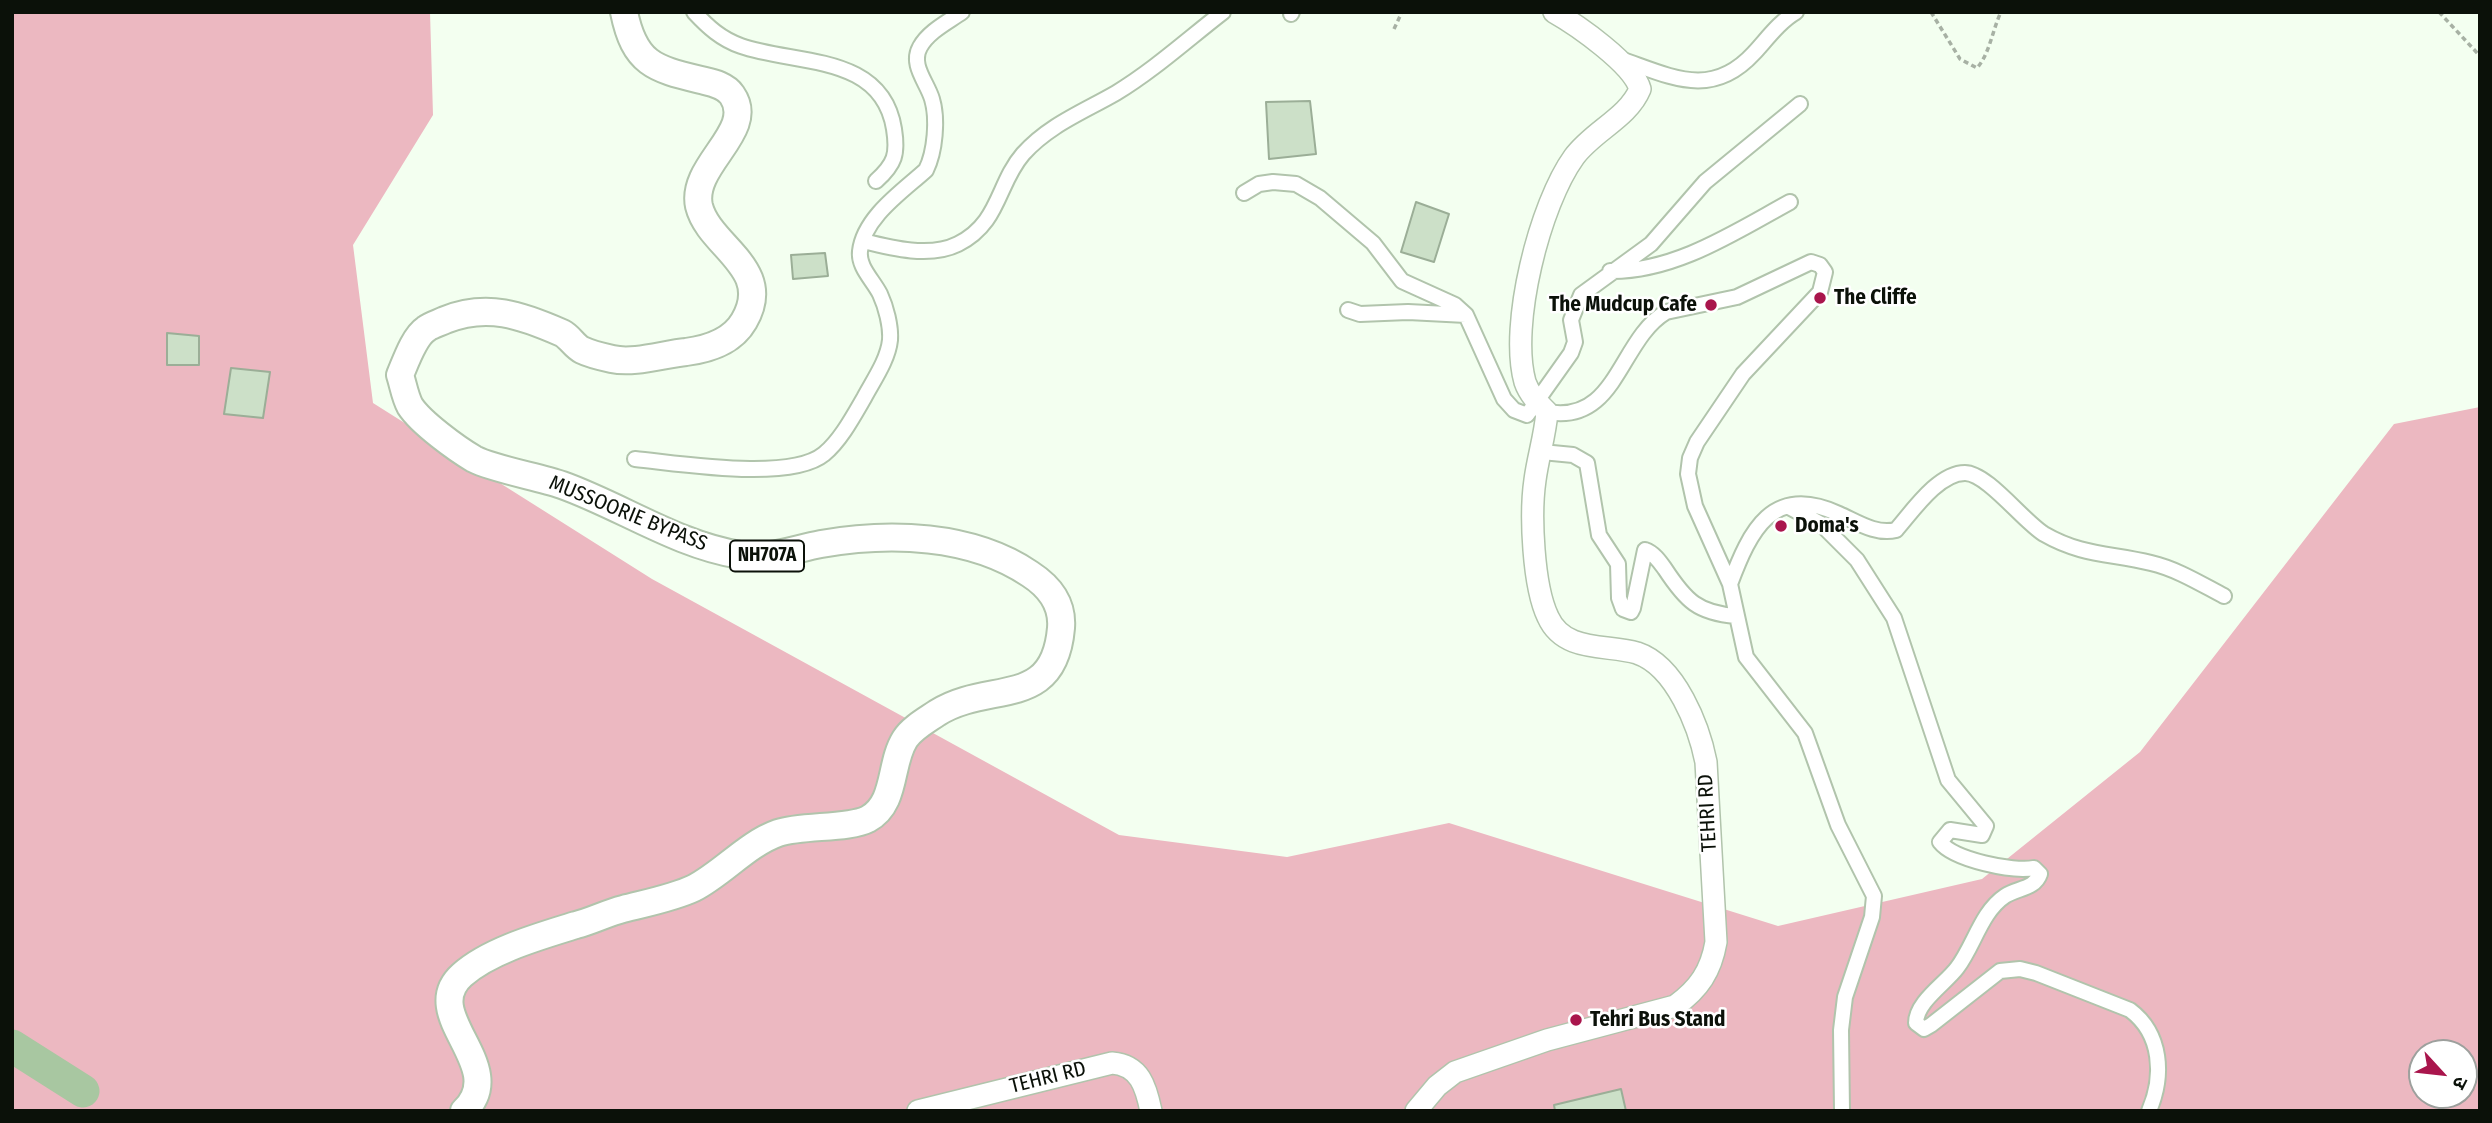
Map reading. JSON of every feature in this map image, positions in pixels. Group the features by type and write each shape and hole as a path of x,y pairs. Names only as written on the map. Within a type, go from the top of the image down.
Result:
{"highway":[{"name":"MUSSOORIE BYPASS","path":"464,1111 476,1093 478,1078 474,1057 455,1029 451,1012 454,985 462,975 525,940 693,889 777,833 867,820 886,803 895,759 908,734 942,710 971,699 1030,686 1051,670 1059,648 1062,617 1055,597 1043,583 1018,566 988,553 941,542 862,537 805,547 779,556 742,556 683,537 563,486 477,461 427,424 410,406 400,374 407,358 425,329 465,312 496,310 565,335 581,350 616,360 703,350 727,340 741,326 750,310 751,288 743,264 711,228 699,206 705,171 734,132 737,117 733,96 719,85 660,70 630,40 624,12"}],"street":[{"path":"694,12 709,29 743,47 835,66 872,86 892,115 896,144 892,166 876,181"},
{"path":"635,459 782,468 813,461 824,454 857,411 890,341 880,295 860,261 863,241 880,214 926,170 930,162 934,106 917,65 917,55 929,35 962,12"},
{"path":"863,241 927,251 957,245 984,224 1022,155 1071,114 1139,78 1223,12"},
{"path":"1554,12 1616,57 1638,80 1640,89 1628,109 1584,144 1558,182 1548,206 1527,282 1522,357 1525,382 1543,408 1561,415 1575,412 1598,399 1617,377 1639,337 1656,318 1666,312 1737,297 1811,262 1820,265 1825,272 1825,281 1820,292 1750,365 1690,458 1688,474 1695,506 1730,584 1742,648 1752,666 1805,733 1838,825 1874,896 1872,917 1845,997 1841,1030 1842,1111"},
{"path":"1616,57 1679,79 1700,82 1720,78 1737,69 1796,12"},
{"path":"1244,193 1259,184 1273,182 1297,184 1320,198 1373,243 1402,281 1444,299 1466,315 1504,399 1521,414 1527,415 1543,408 1571,353 1574,342 1571,320 1581,295 1610,271 1651,244 1705,182 1800,104"},
{"path":"1610,271 1632,271 1695,252 1790,202"},
{"path":"1349,310 1360,314 1408,312 1466,315"},
{"name":"TEHRI RD","path":"1416,1111 1437,1086 1455,1072 1547,1040 1675,1006 1691,995 1713,961 1716,942 1706,762 1701,735 1682,696 1651,661 1638,654 1591,647 1570,640 1550,622 1535,557 1533,529 1534,482 1542,452 1543,408"},
{"path":"1542,452 1573,454 1587,463 1599,535 1618,564 1619,598 1623,609 1631,612 1633,608 1645,550 1660,562 1682,593 1697,607 1711,614 1736,616"},
{"path":"1730,584 1751,533 1762,520 1789,507 1820,507 1862,525 1896,530 1934,489 1961,473 1971,474 2034,527 2071,548 2152,563 2224,596"},
{"path":"1789,507 1821,524 1857,560 1894,618 1948,780 1986,827 1982,835 1950,830 1941,837 1940,842 1969,858 2015,870 2034,868 2040,874 2033,885 2007,895 1995,905 1964,959 1920,1009 1916,1023 1924,1029 1931,1025 2000,971 2020,968 2036,973 2130,1010 2141,1019 2154,1037 2157,1059 2157,1084 2149,1111"},
{"name":"TEHRI RD","path":"918,1111 1112,1063 1126,1064 1136,1072 1146,1087 1151,1111"}],"path":[{"path":"1394,29 1402,12"},
{"path":"1931,12 1960,59 1977,68 1985,58 2001,12"},
{"path":"2439,12 2480,56"}],"shaded area":[{"path":"12,12 430,12 433,115 353,245 373,403 652,579 1119,835 1287,857 1449,823 1778,926 1982,879 2140,752 2394,424 2480,407 2480,1111 12,1111"}],"building":[{"path":"1310,101 1316,154 1269,159 1266,102"},
{"path":"1416,202 1449,214 1434,262 1401,252"},
{"path":"825,253 828,276 793,279 791,255"},
{"path":"167,333 199,336 199,365 167,365"},
{"path":"231,368 270,372 263,418 224,414"},
{"path":"1621,1089 1626,1111 1555,1111 1554,1105"}],"waterway":[{"path":"12,1046 83,1091"}],"place":[{"name":"The Cliffe","path":"1820,298"},
{"name":"The Mudcup Cafe","path":"1711,305"},
{"name":"Doma's","path":"1781,526"},
{"name":"Tehri Bus Stand","path":"1576,1020"}]}
